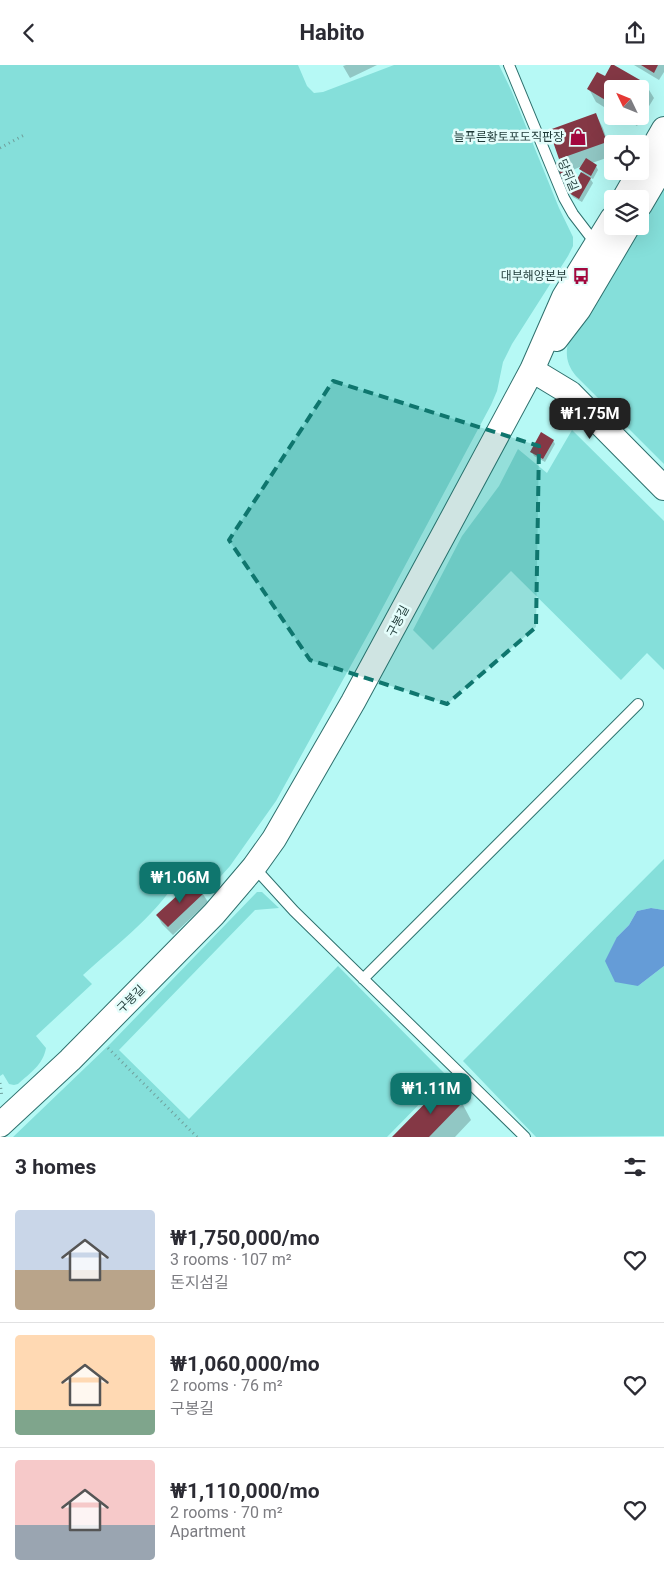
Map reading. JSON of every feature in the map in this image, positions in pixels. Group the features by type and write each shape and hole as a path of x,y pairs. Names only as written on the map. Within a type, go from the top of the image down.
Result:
{"street":[{"path":"649,155 664,129"},
{"path":"649,190 664,164"},
{"name":"구봉길","path":"0,1125 95,1035 214,914 254,867 274,839 366,678 532,370 579,309 603,251 608,235"},
{"name":"구봉길","path":"603,251 619,235"},
{"path":"532,370 570,393 664,488"}],"lane":[{"name":"당뒤길","path":"509,65 564,198 573,214 603,251"},
{"path":"363,979 638,704"},
{"path":"254,867 294,911 525,1137"}],"path":[{"path":"0,148 26,134"},
{"path":"95,1035 197,1137"}],"highlighted area":[{"path":"333,381 539,446 536,627 447,704 310,660 229,540"}],"shaded area":[{"path":"0,65 298,65 307,86 314,93 323,92 394,65 499,65 573,237 573,246 568,256 512,344 503,362 497,391 491,405 376,620 276,801 230,866 212,886 207,886 183,870 174,885 151,913 83,975 92,984 36,1036 46,1048 42,1059 18,1084 14,1085 9,1084 3,1074 0,1076"},
{"path":"664,180 664,464 576,376 568,363 567,354 569,339 632,235 649,235 649,206"},
{"path":"572,430 664,521 664,670 647,653 621,680 511,571 433,650 413,630 462,536 499,486 518,449 547,473"},
{"path":"664,859 664,910 651,908 637,911 629,925 617,937 638,986 664,966 664,1136 536,1137 463,1061"},
{"path":"257,892 262,892 279,908 255,910 119,1050 189,1119 338,966 447,1076 387,1137 13,1137 111,1043"},
{"path":"651,908 664,910 664,966 638,986 615,982 605,961 617,937 629,925 637,911"}],"building":[{"path":"611,65 614,65 640,80 604,80 604,99 587,89 597,72 605,76"},
{"path":"641,65 658,65 654,73"},
{"path":"596,113 604,135 604,143 559,159 549,130"},
{"path":"586,158 597,165 591,176 579,169"},
{"path":"569,159 576,177 563,182 556,163"},
{"path":"581,172 591,178 579,199 569,193"},
{"path":"541,432 554,440 543,459 530,452"},
{"path":"193,881 204,893 168,927 156,915"},
{"path":"444,1084 463,1102 429,1137 392,1137"}],"place":[{"name":"늘푸른황토포도직판장","path":"578,137"},
{"name":"대부해양본부","path":"581,276"}]}
